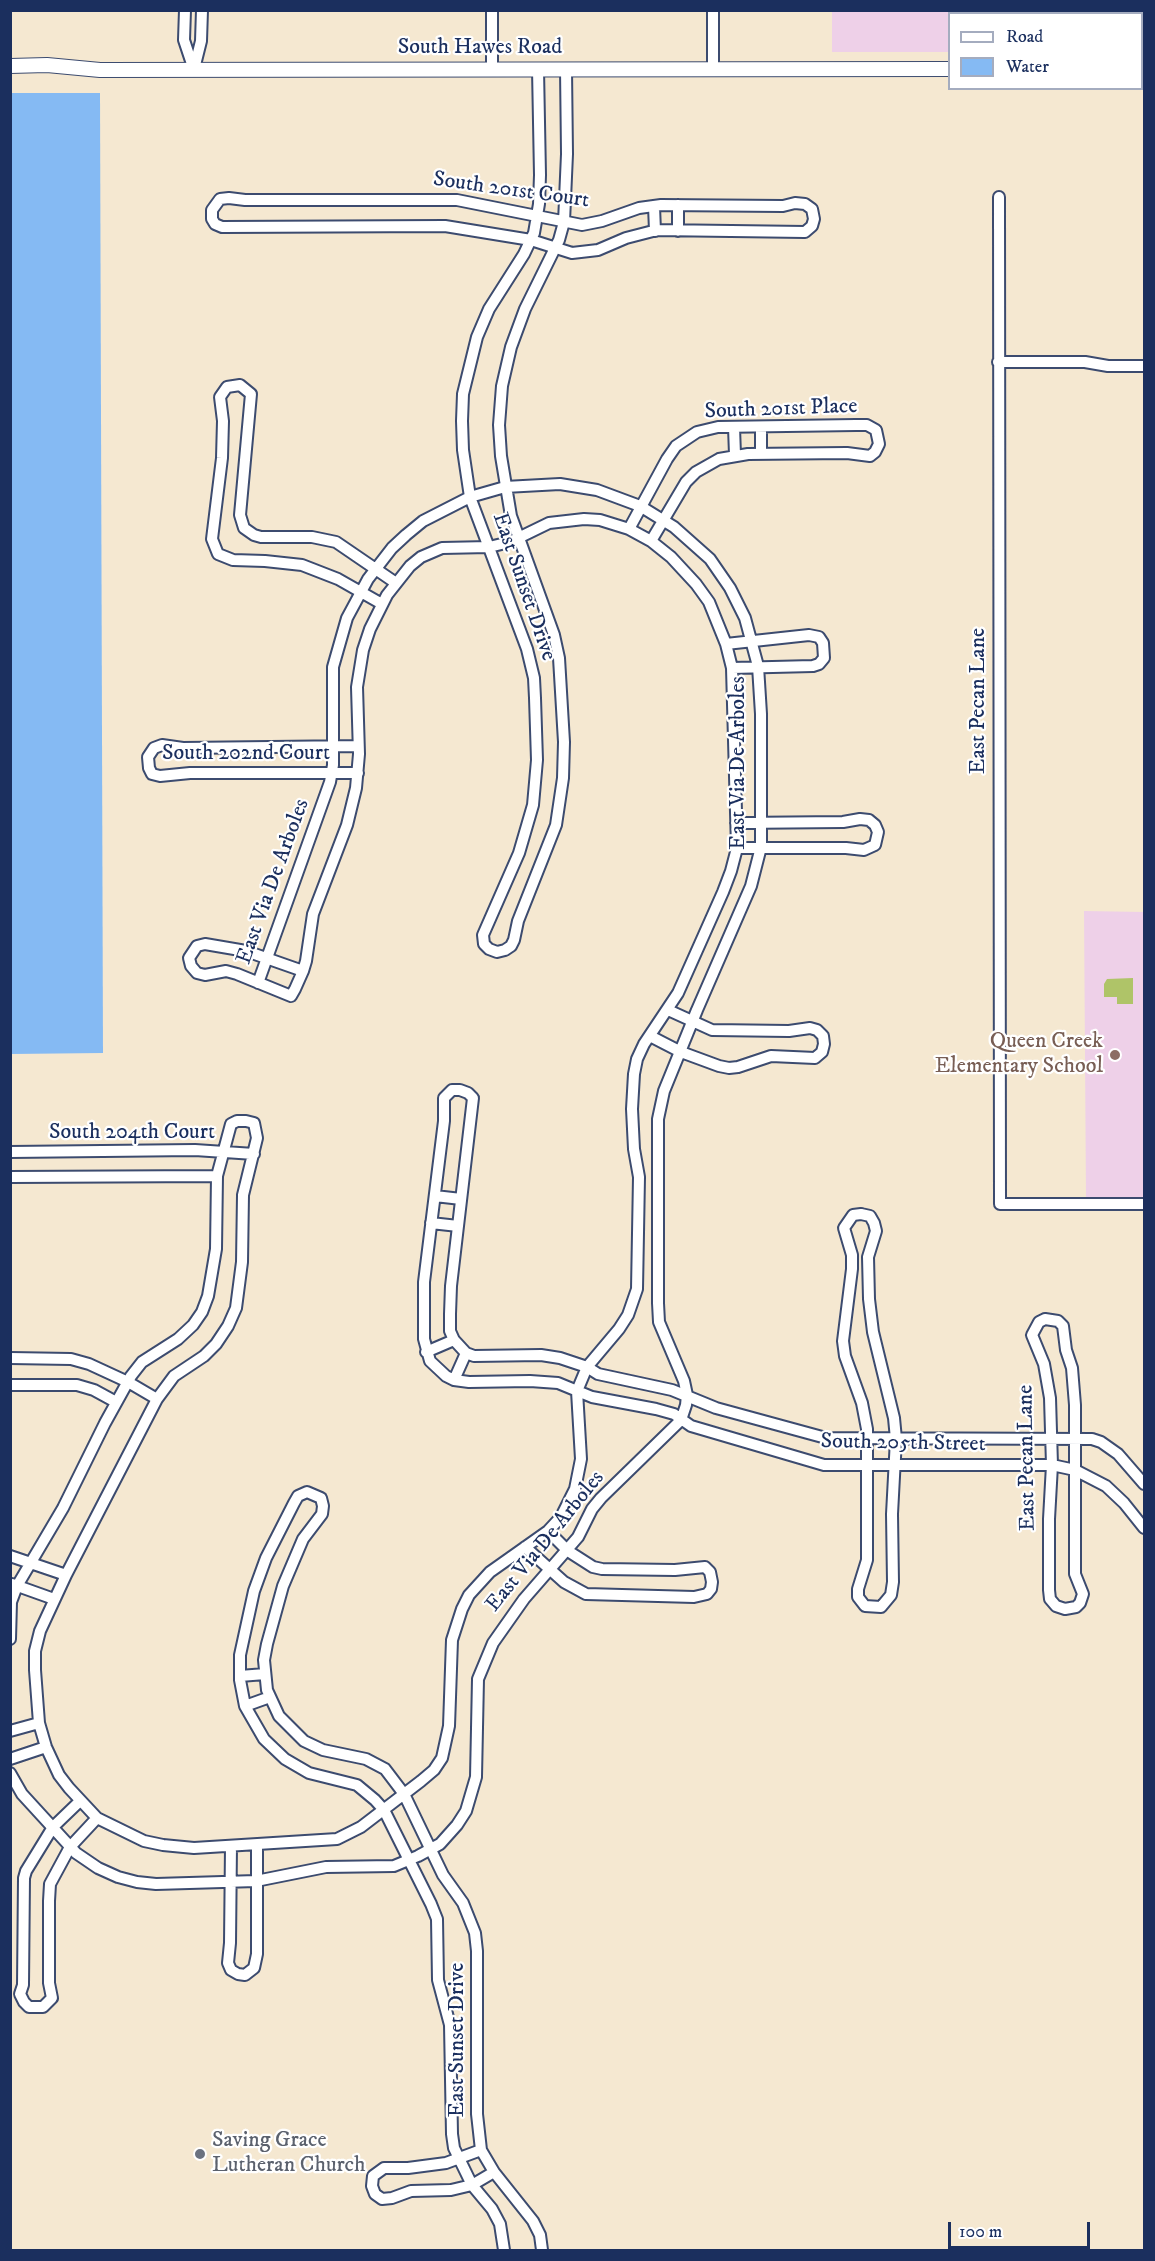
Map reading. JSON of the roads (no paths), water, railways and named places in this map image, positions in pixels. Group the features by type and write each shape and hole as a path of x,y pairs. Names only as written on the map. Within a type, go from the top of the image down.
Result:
{"main road":[{"name":"South Hawes Road","path":"10,66 47,65 100,70 948,69"}],"street":[{"path":"185,10 184,40 194,70"},
{"path":"194,70 201,41 202,10"},
{"path":"492,10 492,69"},
{"path":"713,10 713,68"},
{"name":"East Sunset Drive","path":"538,69 540,175 538,215 531,240 524,254 489,309 477,337 463,394 463,450 470,497 531,665 534,688 536,783 527,829 483,935 484,944 497,952 511,946 514,940 518,921 556,825 563,778 564,742 559,658 551,626 518,537 505,487 499,425 502,386 511,347 525,309 556,249 564,222 567,154 566,69"},
{"name":"East Pecan Lane","path":"999,197 1000,1204 1144,1204"},
{"name":"South 201st Court","path":"229,198 245,200 437,199 474,202 564,222 592,224 625,211 654,206 783,206 795,203 805,204 812,209 814,219 812,226 805,232 655,231 640,233 609,247 572,253 531,240 467,228 426,225 222,227 215,224 212,219 212,210 220,199 229,198"},
{"path":"678,205 678,231"},
{"path":"654,206 655,231"},
{"path":"998,362 1084,362 1108,366 1144,366"},
{"path":"382,604 338,579 302,565 233,560 218,554 212,539 222,458 223,421 220,397 227,387 240,386 251,394 240,515 244,528 261,537 312,537 336,542 396,583"},
{"name":"South 201st Place","path":"629,529 667,459 681,442 706,429 867,425 876,430 879,444 870,456 847,453 761,454 735,455 719,459 696,472 686,482 651,541"},
{"path":"734,427 735,455"},
{"path":"761,427 761,454"},
{"name":"East Via De Arboles","path":"231,1846 337,1839 350,1834 434,1770 442,1758 449,1726 452,1640 462,1609 470,1594 490,1572 548,1531 569,1504 579,1473 577,1391 587,1367 628,1315 637,1289 639,1177 632,1130 633,1090 637,1059 678,993 723,892 736,848 732,668 726,644 709,602 671,557 651,541 629,529 600,520 584,519 549,523 510,542 489,547 453,547 431,552 410,567 396,583 382,604 370,629 359,668 358,773 347,825 313,914 303,971 291,996 258,982 325,802 332,773 333,667 347,618 360,591 392,548 423,521 470,497 505,487 538,484 581,487 614,495 663,519 686,536 710,559 734,596 752,639 758,666 761,682 761,847 751,886 664,1091 658,1119 659,1322 684,1382 687,1395"},
{"path":"726,644 752,639 809,635 819,637 823,643 824,658 819,664 813,666 732,668"},
{"name":"South 202nd Court","path":"358,746 183,748 162,745 154,748 148,758 148,768 152,774 160,776 358,773"},
{"path":"736,823 843,822 860,819 869,820 878,832 875,845 864,850 736,848"},
{"path":"258,982 226,971 205,975 197,973 191,966 189,958 197,946 205,944 237,948 303,971"},
{"path":"650,1036 681,1052 719,1066 738,1067 771,1056 815,1058 822,1052 824,1044 823,1036 817,1030 810,1028 789,1031 712,1030 668,1011"},
{"path":"452,1090 468,1093 473,1098 461,1199 450,1295 450,1331 454,1340 466,1353 454,1380 436,1370 426,1352 424,1339 424,1282 444,1098 452,1090"},
{"path":"10,1639 14,1585 63,1509 116,1402 142,1362 178,1339 202,1312 208,1296 216,1250 217,1176 231,1124 237,1121 254,1123 256,1130 254,1154 244,1182 242,1262 236,1308 216,1344 204,1356 174,1376 157,1399 54,1599 40,1631 35,1651 39,1723 46,1747 59,1775 80,1801 98,1818 144,1841 195,1848 231,1846 228,1963 231,1970 245,1975 251,1973 256,1962 256,1845"},
{"name":"South 204th Court","path":"10,1152 195,1150 254,1154"},
{"name":"South 204th Court","path":"10,1177 217,1176"},
{"path":"435,1196 461,1199"},
{"path":"853,1215 870,1216 876,1231 868,1257 869,1299 873,1332 894,1418 896,1439 892,1514 893,1582 887,1602 881,1607 865,1606 858,1597 858,1589 867,1560 866,1417 845,1356 843,1341 852,1269 852,1255 844,1228 853,1215"},
{"path":"431,1223 458,1226"},
{"name":"East Pecan Lane","path":"1045,1319 1058,1321 1063,1326 1066,1350 1072,1368 1076,1438 1075,1574 1083,1594 1076,1607 1065,1609 1056,1606 1050,1599 1049,1519 1052,1466 1048,1382 1044,1364 1032,1335 1039,1322 1045,1319"},
{"path":"426,1352 454,1340"},
{"name":"South 205th Street","path":"466,1353 474,1356 552,1356 571,1360 598,1374 672,1390 716,1408 813,1436 834,1439 1092,1439 1109,1447 1144,1484"},
{"path":"10,1358 71,1359 101,1368 157,1399"},
{"name":"South 205th Street","path":"454,1380 558,1383 592,1397 674,1414 691,1426 813,1462 836,1466 1052,1466 1075,1470 1106,1486 1124,1503 1144,1528"},
{"path":"10,1385 77,1385 94,1390 116,1402"},
{"path":"681,1420 687,1395"},
{"name":"East Via De Arboles","path":"231,1881 274,1879 318,1868 394,1866 431,1849 449,1835 457,1825 472,1793 476,1777 478,1679 484,1663 510,1617 568,1551 601,1498 681,1420"},
{"name":"East Sunset Drive","path":"240,1676 240,1655 246,1622 266,1558 298,1496 307,1492 315,1494 321,1498 322,1514 303,1539 283,1586 267,1644 265,1674 270,1697 279,1716 304,1741 323,1750 353,1756 385,1769 404,1794 443,1875 464,1903 475,1933 477,1951 477,2114 481,2150 494,2172 527,2211 540,2235 542,2250"},
{"path":"525,1547 549,1571 576,1590 595,1595 686,1595 694,1597 707,1594 711,1589 710,1572 705,1567 675,1570 602,1569 583,1562 548,1531"},
{"path":"10,1556 66,1575"},
{"path":"14,1585 54,1599"},
{"path":"265,1674 240,1676 245,1707 270,1697"},
{"name":"East Sunset Drive","path":"245,1707 264,1739 285,1759 309,1773 357,1785 368,1792 384,1810 396,1836 413,1859 437,1919 438,1980 450,2025 452,2134 458,2158 472,2185 492,2209 500,2224 504,2250"},
{"path":"10,1731 39,1723"},
{"path":"10,1759 46,1747"},
{"path":"10,1773 22,1794 70,1847 98,1868 137,1882 156,1884 231,1881"},
{"path":"80,1801 53,1827 24,1878 24,1984 21,1994 29,2007 43,2007 52,1998 49,1983 49,1890 60,1863 70,1847 98,1818"},
{"path":"481,2150 433,2165 384,2168 373,2176 372,2186 375,2194 382,2199 392,2198 411,2191 451,2190 472,2185 494,2172"}],"water":[{"path":"11,93 100,93 103,1053 11,1054"}],"place":[{"name":"Queen Creek Elementary School","path":"1115,1055"},
{"name":"Saving Grace Lutheran Church","path":"200,2154"}]}
